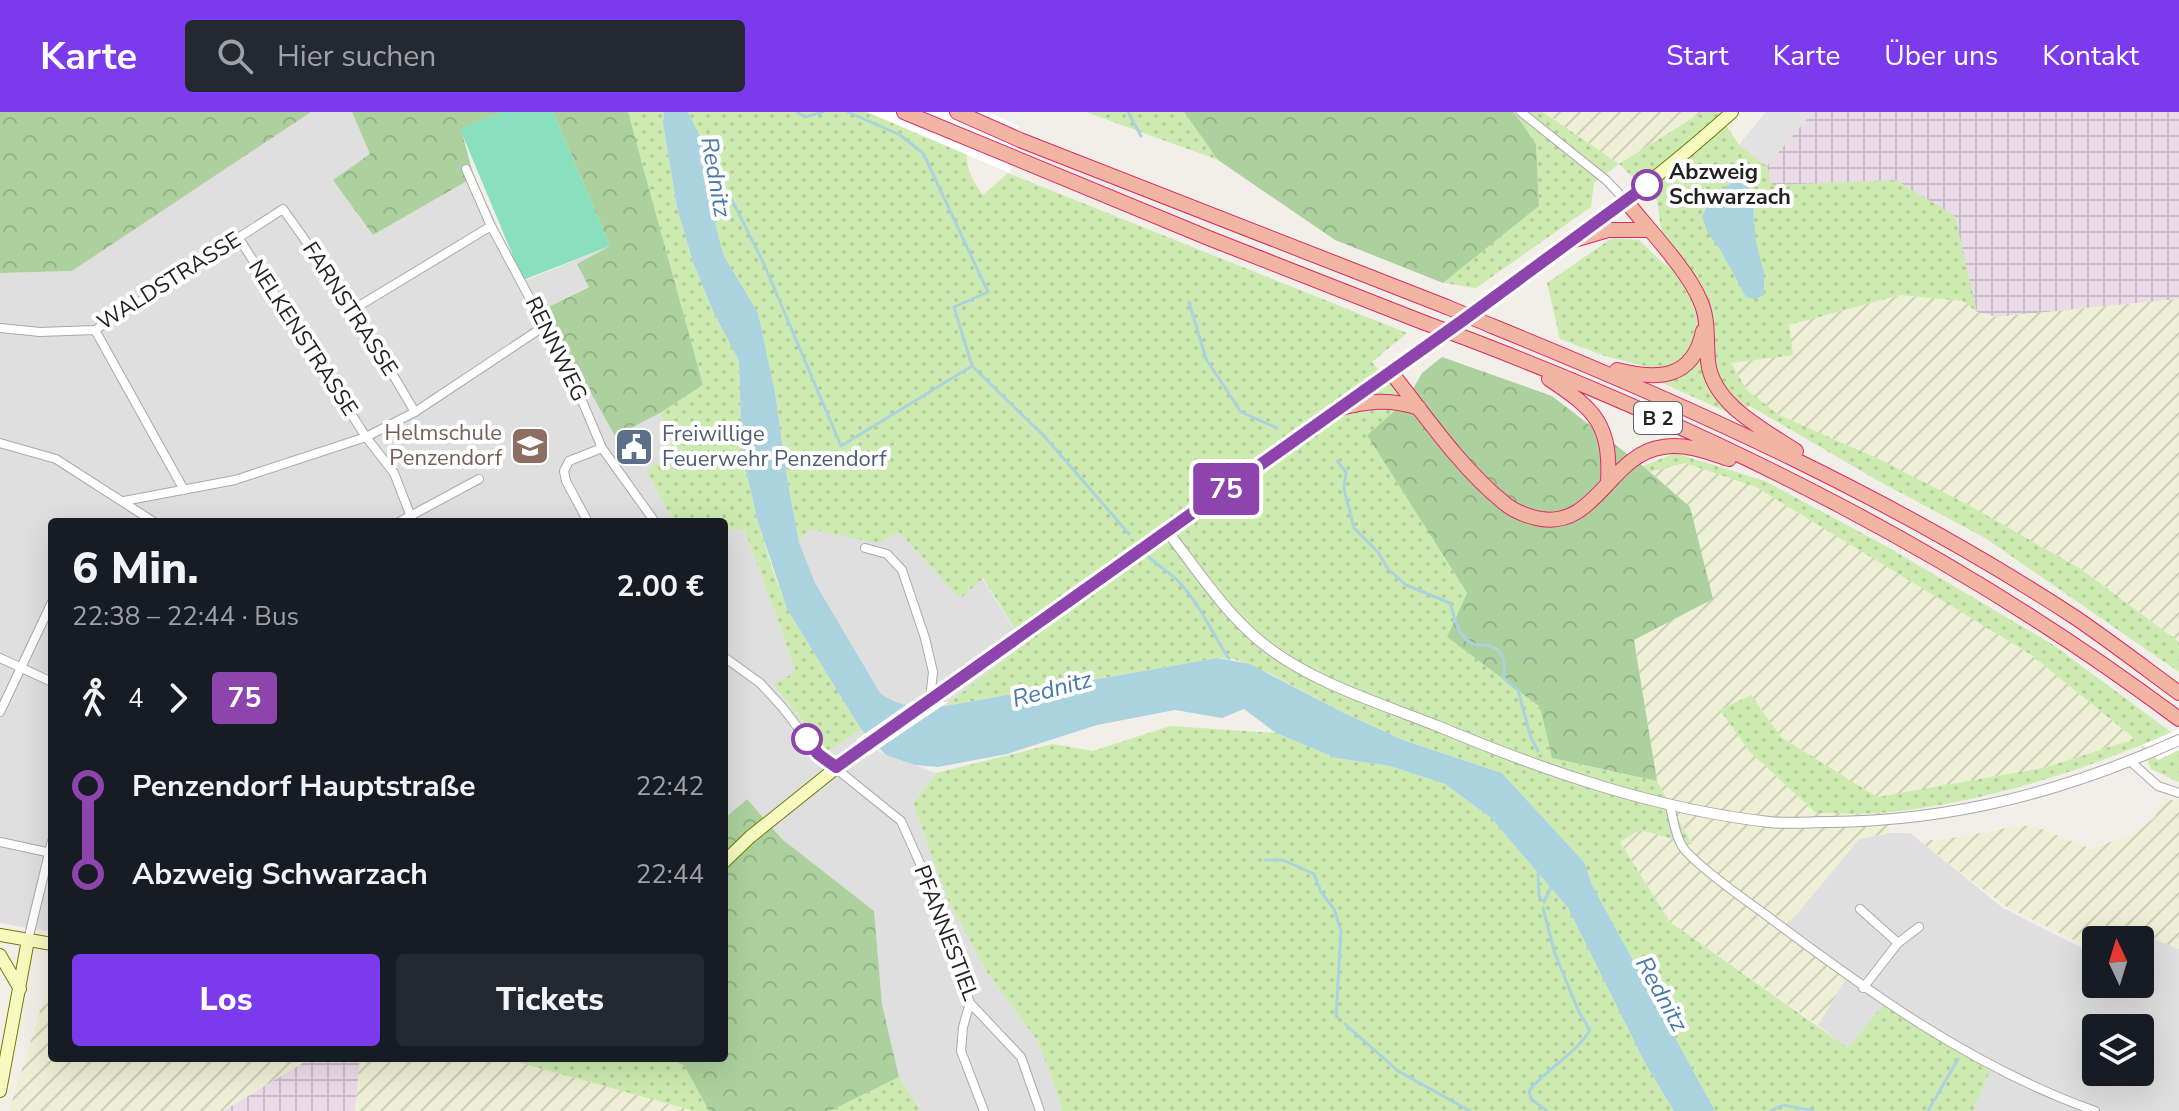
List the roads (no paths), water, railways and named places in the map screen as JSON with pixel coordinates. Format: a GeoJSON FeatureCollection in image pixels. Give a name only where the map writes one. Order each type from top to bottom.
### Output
{"type":"FeatureCollection","features":[{"type":"Feature","properties":{"kind":"highway","name":"B 2"},"geometry":{"type":"LineString","coordinates":[[904,112],[1515,357],[1798,483],[1984,585],[2063,636],[2179,719]]}},
{"type":"Feature","properties":{"kind":"highway","name":"B 2"},"geometry":{"type":"LineString","coordinates":[[957,112],[1020,140],[1447,307],[1753,439],[1936,533],[2064,611],[2179,693]]}},
{"type":"Feature","properties":{"kind":"highway"},"geometry":{"type":"LineString","coordinates":[[1626,201],[1700,300],[1705,321],[1708,366],[1714,386],[1726,400],[1774,436],[1853,488]]}},
{"type":"Feature","properties":{"kind":"highway"},"geometry":{"type":"LineString","coordinates":[[1574,240],[1608,230],[1649,230]]}},
{"type":"Feature","properties":{"kind":"highway"},"geometry":{"type":"LineString","coordinates":[[1578,361],[1640,376],[1662,377],[1679,370],[1695,353],[1705,321]]}},
{"type":"Feature","properties":{"kind":"highway"},"geometry":{"type":"LineString","coordinates":[[1515,357],[1567,391],[1598,417],[1610,452],[1608,483]]}},
{"type":"Feature","properties":{"kind":"highway"},"geometry":{"type":"LineString","coordinates":[[1390,371],[1479,479],[1504,503],[1524,515],[1557,520],[1572,516],[1598,498],[1608,483],[1632,460],[1662,447],[1695,448],[1798,483]]}},
{"type":"Feature","properties":{"kind":"highway"},"geometry":{"type":"LineString","coordinates":[[1337,409],[1370,401],[1391,400],[1420,408]]}},
{"type":"Feature","properties":{"kind":"main road"},"geometry":{"type":"LineString","coordinates":[[728,859],[836,767],[1574,240],[1688,152],[1732,112]]}},
{"type":"Feature","properties":{"kind":"main road"},"geometry":{"type":"LineString","coordinates":[[0,935],[48,943]]}},
{"type":"Feature","properties":{"kind":"main road"},"geometry":{"type":"LineString","coordinates":[[0,1091],[28,940]]}},
{"type":"Feature","properties":{"kind":"main road"},"geometry":{"type":"LineString","coordinates":[[0,955],[20,989]]}},
{"type":"Feature","properties":{"kind":"street"},"geometry":{"type":"LineString","coordinates":[[1521,112],[1606,180],[1626,201]]}},
{"type":"Feature","properties":{"kind":"street","name":"RENNWEG"},"geometry":{"type":"LineString","coordinates":[[466,169],[491,226],[572,377],[602,448],[652,518]]}},
{"type":"Feature","properties":{"kind":"street","name":"WALDSTRASSE"},"geometry":{"type":"LineString","coordinates":[[0,328],[40,332],[95,330],[283,209]]}},
{"type":"Feature","properties":{"kind":"street","name":"FARNSTRASSE"},"geometry":{"type":"LineString","coordinates":[[283,209],[354,309],[415,412]]}},
{"type":"Feature","properties":{"kind":"street"},"geometry":{"type":"LineString","coordinates":[[354,309],[491,226]]}},
{"type":"Feature","properties":{"kind":"street","name":"NELKENSTRASSE"},"geometry":{"type":"LineString","coordinates":[[238,237],[366,437],[394,473],[412,518]]}},
{"type":"Feature","properties":{"kind":"street"},"geometry":{"type":"LineString","coordinates":[[124,501],[235,480],[366,437],[415,412],[546,325]]}},
{"type":"Feature","properties":{"kind":"street"},"geometry":{"type":"LineString","coordinates":[[95,330],[184,490]]}},
{"type":"Feature","properties":{"kind":"street"},"geometry":{"type":"LineString","coordinates":[[0,443],[56,459],[148,518]]}},
{"type":"Feature","properties":{"kind":"street"},"geometry":{"type":"LineString","coordinates":[[586,518],[566,481],[564,471],[569,461],[602,448]]}},
{"type":"Feature","properties":{"kind":"street"},"geometry":{"type":"LineString","coordinates":[[414,518],[479,479]]}},
{"type":"Feature","properties":{"kind":"street"},"geometry":{"type":"LineString","coordinates":[[1167,531],[1243,625],[1260,641],[1311,675],[1456,734],[1619,793],[1670,806],[1771,822],[1896,819],[1954,813],[2042,793],[2179,740]]}},
{"type":"Feature","properties":{"kind":"street"},"geometry":{"type":"LineString","coordinates":[[865,548],[887,554],[902,570],[933,672],[925,703]]}},
{"type":"Feature","properties":{"kind":"street"},"geometry":{"type":"LineString","coordinates":[[0,712],[48,610]]}},
{"type":"Feature","properties":{"kind":"street"},"geometry":{"type":"LineString","coordinates":[[0,658],[48,680]]}},
{"type":"Feature","properties":{"kind":"street","name":"PFANNESTIEL"},"geometry":{"type":"LineString","coordinates":[[728,660],[760,683],[818,754],[901,821],[930,886],[970,1003],[1021,1057],[1040,1111]]}},
{"type":"Feature","properties":{"kind":"street"},"geometry":{"type":"LineString","coordinates":[[2130,761],[2158,786],[2179,793]]}},
{"type":"Feature","properties":{"kind":"street"},"geometry":{"type":"LineString","coordinates":[[1670,806],[1683,848],[1740,896],[1863,988],[1922,1026],[2015,1078],[2095,1111]]}},
{"type":"Feature","properties":{"kind":"street"},"geometry":{"type":"LineString","coordinates":[[0,842],[48,853]]}},
{"type":"Feature","properties":{"kind":"street"},"geometry":{"type":"LineString","coordinates":[[28,940],[48,861]]}},
{"type":"Feature","properties":{"kind":"street"},"geometry":{"type":"LineString","coordinates":[[1860,909],[1898,943]]}},
{"type":"Feature","properties":{"kind":"street"},"geometry":{"type":"LineString","coordinates":[[1863,988],[1898,943],[1919,927]]}},
{"type":"Feature","properties":{"kind":"street"},"geometry":{"type":"LineString","coordinates":[[970,1003],[963,1027],[961,1051],[984,1111]]}},
{"type":"Feature","properties":{"kind":"water","name":"Rednitz"},"geometry":{"type":"Polygon","coordinates":[[[664,112],[688,112],[707,151],[715,222],[723,254],[758,313],[775,392],[799,542],[815,583],[880,693],[895,702],[911,706],[945,706],[1217,658],[1250,664],[1403,740],[1502,773],[1584,862],[1592,885],[1715,1111],[1674,1111],[1646,1065],[1568,908],[1491,818],[1445,784],[1390,766],[1336,758],[1276,733],[1244,709],[1222,718],[1175,710],[1097,725],[1007,754],[938,767],[915,765],[886,755],[861,729],[787,609],[758,522],[742,454],[739,361],[713,311],[693,262],[677,208],[663,123],[664,112]]]}},
{"type":"Feature","properties":{"kind":"water"},"geometry":{"type":"Polygon","coordinates":[[[1741,180],[1750,190],[1756,242],[1764,273],[1764,295],[1755,299],[1746,297],[1708,233],[1702,217],[1717,194],[1741,180]]]}},
{"type":"Feature","properties":{"kind":"waterway"},"geometry":{"type":"LineString","coordinates":[[797,112],[805,117],[823,112]]}},
{"type":"Feature","properties":{"kind":"waterway"},"geometry":{"type":"LineString","coordinates":[[848,112],[900,135],[923,153],[988,292],[954,307],[972,366],[1045,437],[1129,534]]}},
{"type":"Feature","properties":{"kind":"waterway"},"geometry":{"type":"LineString","coordinates":[[1128,112],[1141,136]]}},
{"type":"Feature","properties":{"kind":"waterway","name":"Rednitz"},"geometry":{"type":"LineString","coordinates":[[712,193],[730,196],[764,264],[841,446],[972,366]]}},
{"type":"Feature","properties":{"kind":"waterway"},"geometry":{"type":"LineString","coordinates":[[1189,302],[1206,359],[1241,412],[1277,428]]}},
{"type":"Feature","properties":{"kind":"waterway"},"geometry":{"type":"LineString","coordinates":[[1337,461],[1346,472],[1344,489],[1354,528],[1378,552],[1388,569],[1406,585],[1450,603],[1463,636],[1473,644],[1495,648],[1502,655],[1504,679],[1518,690],[1531,738],[1538,751]]}},
{"type":"Feature","properties":{"kind":"waterway"},"geometry":{"type":"LineString","coordinates":[[1143,551],[1185,589],[1229,659]]}},
{"type":"Feature","properties":{"kind":"waterway"},"geometry":{"type":"LineString","coordinates":[[1265,860],[1283,860],[1314,874],[1321,892],[1334,909],[1341,931],[1338,1018]]}},
{"type":"Feature","properties":{"kind":"waterway"},"geometry":{"type":"LineString","coordinates":[[1538,874],[1539,896],[1544,902]]}},
{"type":"Feature","properties":{"kind":"waterway"},"geometry":{"type":"LineString","coordinates":[[1544,902],[1551,887]]}},
{"type":"Feature","properties":{"kind":"waterway"},"geometry":{"type":"LineString","coordinates":[[1543,908],[1555,954],[1579,1012],[1590,1030],[1577,1047],[1529,1091],[1531,1099],[1547,1111]]}},
{"type":"Feature","properties":{"kind":"waterway"},"geometry":{"type":"LineString","coordinates":[[1345,1024],[1398,1071],[1470,1111]]}},
{"type":"Feature","properties":{"kind":"waterway"},"geometry":{"type":"LineString","coordinates":[[1928,1111],[1958,1059]]}},
{"type":"Feature","properties":{"kind":"waterway"},"geometry":{"type":"LineString","coordinates":[[1770,1111],[1783,1105],[1814,1111]]}},
{"type":"Feature","properties":{"kind":"place","name":"Abzweig Schwarzach"},"geometry":{"type":"Point","coordinates":[1647,185]}},
{"type":"Feature","properties":{"kind":"place","name":"Helmschule Penzendorf"},"geometry":{"type":"Point","coordinates":[530,446]}},
{"type":"Feature","properties":{"kind":"place","name":"Freiwillige Feuerwehr Penzendorf"},"geometry":{"type":"Point","coordinates":[634,447]}}]}
